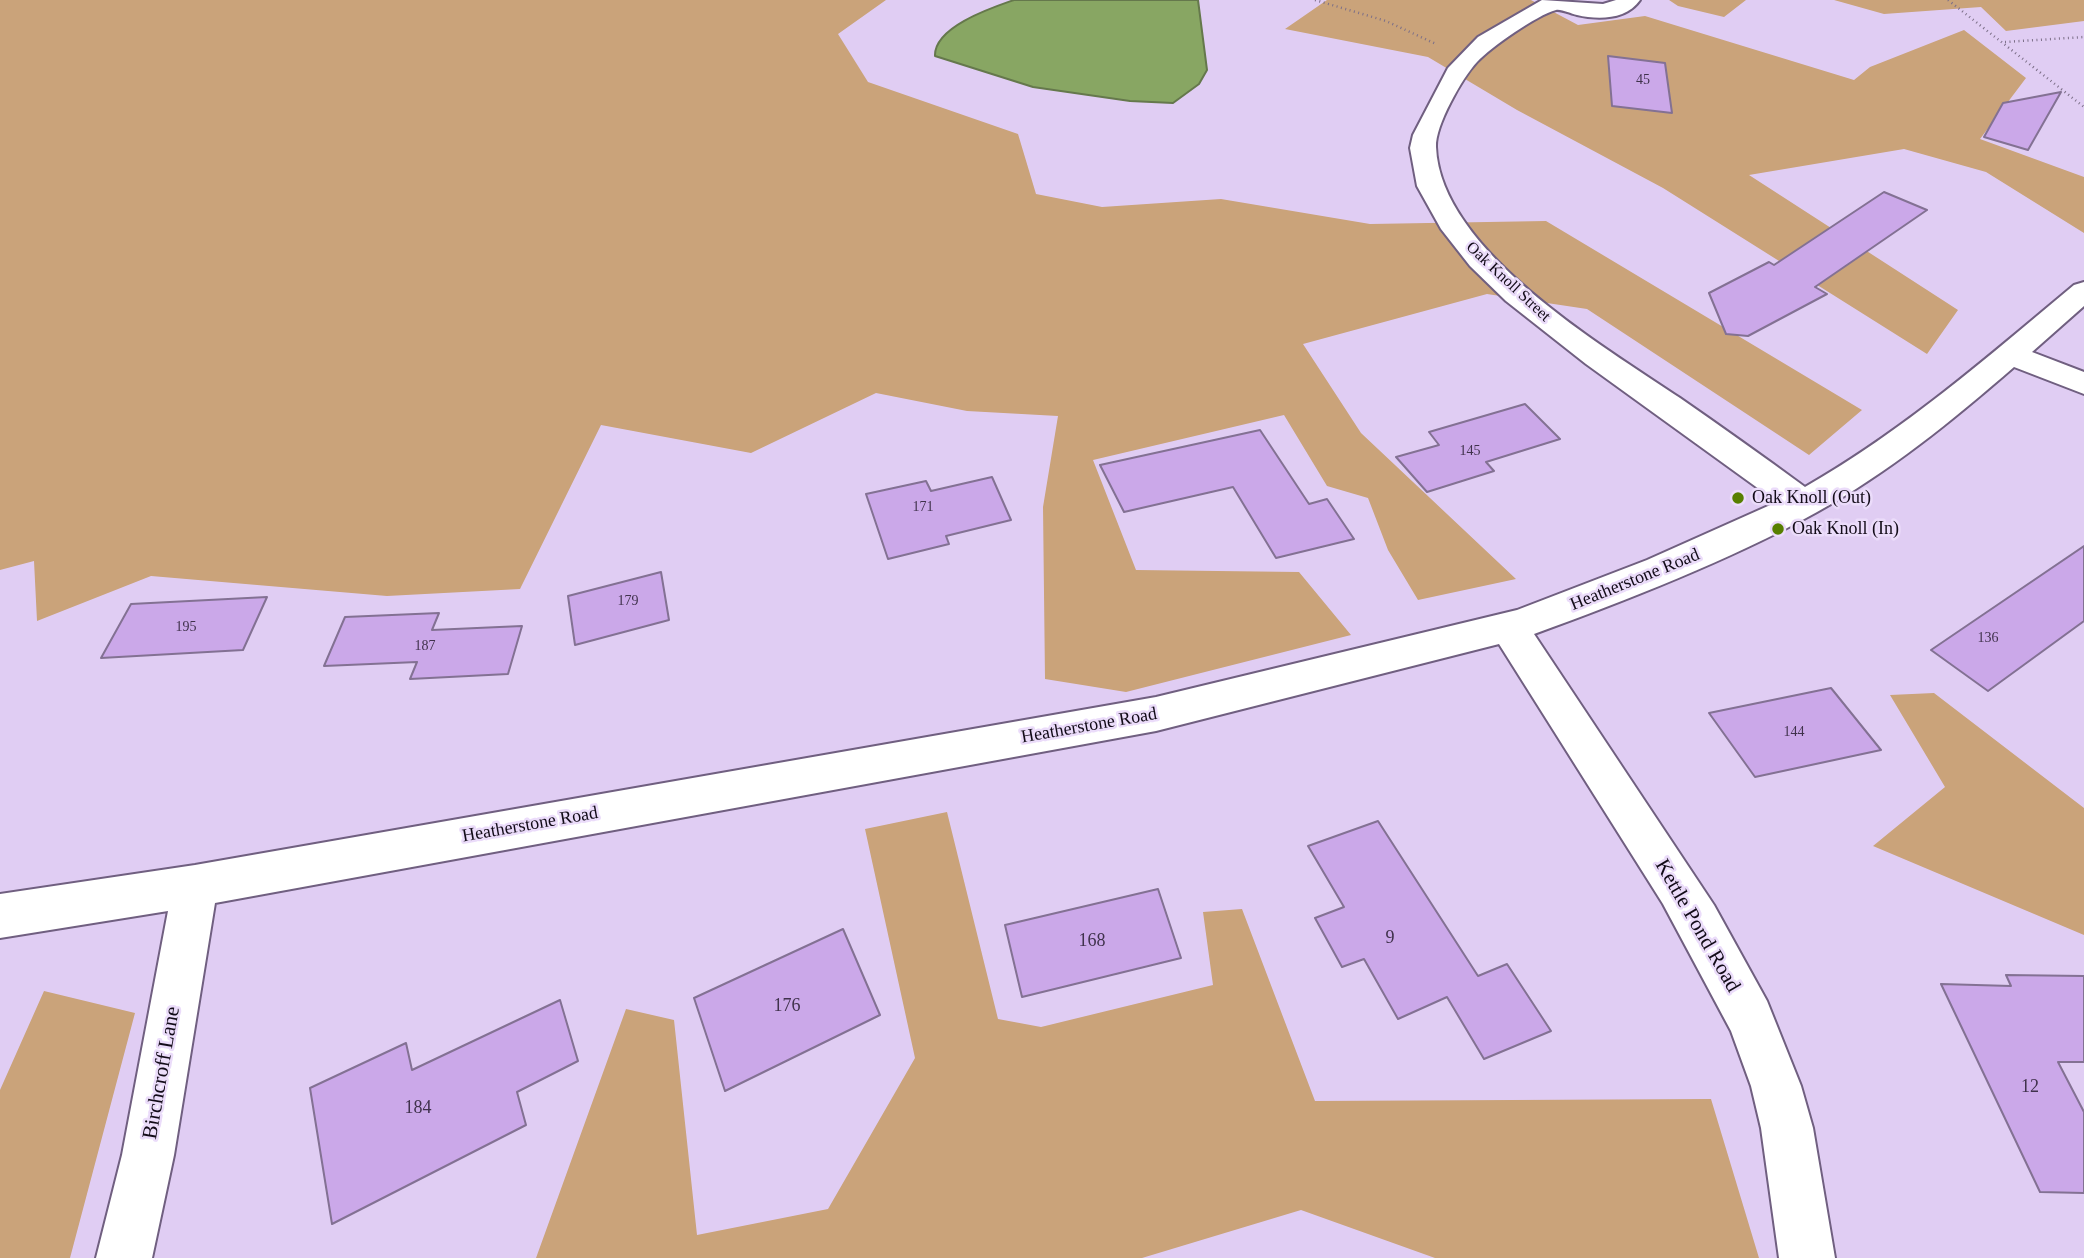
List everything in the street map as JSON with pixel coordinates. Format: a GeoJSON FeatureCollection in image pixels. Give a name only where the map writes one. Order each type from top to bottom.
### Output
{"type":"FeatureCollection","features":[{"type":"Feature","properties":{"kind":"street","name":"Oak Knoll Street"},"geometry":{"type":"LineString","coordinates":[[1629,0],[1619,7],[1596,10],[1554,1],[1500,32],[1468,58],[1428,124],[1423,146],[1433,193],[1448,221],[1472,252],[1554,325],[1804,504]]}},
{"type":"Feature","properties":{"kind":"street","name":"Heatherstone Road"},"geometry":{"type":"LineString","coordinates":[[0,916],[195,886],[1156,714],[1509,627],[1616,589],[1760,527],[1804,504],[1888,450],[2012,355],[2084,290]]}},
{"type":"Feature","properties":{"kind":"street"},"geometry":{"type":"LineString","coordinates":[[2012,355],[2084,384]]}},
{"type":"Feature","properties":{"kind":"street","name":"Kettle Pond Road"},"geometry":{"type":"LineString","coordinates":[[1509,627],[1684,898],[1716,951],[1758,1037],[1790,1138],[1801,1194],[1807,1258]]}},
{"type":"Feature","properties":{"kind":"street","name":"Birchcroff Lane"},"geometry":{"type":"LineString","coordinates":[[124,1258],[148,1155],[195,886]]}},
{"type":"Feature","properties":{"kind":"path"},"geometry":{"type":"LineString","coordinates":[[1315,0],[1387,21],[1468,58]]}},
{"type":"Feature","properties":{"kind":"path"},"geometry":{"type":"LineString","coordinates":[[1948,0],[2084,107]]}},
{"type":"Feature","properties":{"kind":"path"},"geometry":{"type":"LineString","coordinates":[[2004,42],[2084,37]]}},
{"type":"Feature","properties":{"kind":"shaded area"},"geometry":{"type":"Polygon","coordinates":[[[0,0],[886,0],[838,34],[868,82],[1018,134],[1036,194],[1102,207],[1221,199],[1370,224],[1546,221],[1862,410],[1809,455],[1587,309],[1487,294],[1303,344],[1361,433],[1516,579],[1418,600],[1388,550],[1368,498],[1327,486],[1284,415],[1093,460],[1136,570],[1299,572],[1351,635],[1126,692],[1045,679],[1043,507],[1058,416],[967,411],[876,393],[751,453],[601,425],[520,589],[387,596],[151,576],[37,621],[34,561],[0,570],[0,0]]]}},
{"type":"Feature","properties":{"kind":"shaded area"},"geometry":{"type":"Polygon","coordinates":[[[1014,0],[1198,0],[1207,70],[1199,84],[1173,103],[1130,101],[1033,87],[935,56],[937,46],[953,28],[965,20],[1014,0]]]}},
{"type":"Feature","properties":{"kind":"shaded area"},"geometry":{"type":"Polygon","coordinates":[[[1327,0],[1531,0],[1578,25],[1645,16],[1854,80],[1870,67],[1964,30],[2026,78],[1980,139],[2084,177],[2084,233],[1986,172],[1904,149],[1749,175],[1958,310],[1927,354],[1663,188],[1517,110],[1428,57],[1285,29],[1327,0]]]}},
{"type":"Feature","properties":{"kind":"shaded area"},"geometry":{"type":"Polygon","coordinates":[[[1669,0],[1746,0],[1724,17],[1678,6],[1669,0]]]}},
{"type":"Feature","properties":{"kind":"shaded area"},"geometry":{"type":"Polygon","coordinates":[[[1834,0],[2084,0],[2084,21],[2006,31],[1981,7],[1884,14],[1834,0]]]}},
{"type":"Feature","properties":{"kind":"shaded area"},"geometry":{"type":"Polygon","coordinates":[[[1934,693],[2084,808],[2084,935],[1873,846],[1945,787],[1890,695],[1934,693]]]}},
{"type":"Feature","properties":{"kind":"shaded area"},"geometry":{"type":"Polygon","coordinates":[[[947,812],[998,1019],[1041,1027],[1213,985],[1203,912],[1242,909],[1315,1101],[1711,1099],[1759,1258],[1435,1258],[1301,1210],[1142,1258],[536,1258],[626,1009],[674,1020],[697,1235],[828,1209],[915,1058],[865,829],[947,812]]]}},
{"type":"Feature","properties":{"kind":"shaded area"},"geometry":{"type":"Polygon","coordinates":[[[44,991],[135,1013],[70,1258],[0,1258],[0,1090],[44,991]]]}},
{"type":"Feature","properties":{"kind":"building"},"geometry":{"type":"Polygon","coordinates":[[[1608,56],[1665,63],[1672,113],[1612,106],[1608,56]]]}},
{"type":"Feature","properties":{"kind":"building"},"geometry":{"type":"Polygon","coordinates":[[[2061,92],[2028,150],[1984,137],[2003,103],[2061,92]]]}},
{"type":"Feature","properties":{"kind":"building"},"geometry":{"type":"Polygon","coordinates":[[[1884,192],[1927,210],[1815,287],[1827,294],[1748,336],[1726,334],[1709,293],[1769,262],[1774,265],[1884,192]]]}},
{"type":"Feature","properties":{"kind":"building"},"geometry":{"type":"Polygon","coordinates":[[[1525,404],[1560,439],[1486,462],[1494,471],[1427,492],[1396,457],[1439,445],[1429,432],[1525,404]]]}},
{"type":"Feature","properties":{"kind":"building"},"geometry":{"type":"Polygon","coordinates":[[[1260,430],[1309,504],[1327,499],[1354,539],[1276,558],[1233,487],[1124,512],[1100,465],[1260,430]]]}},
{"type":"Feature","properties":{"kind":"building"},"geometry":{"type":"Polygon","coordinates":[[[992,477],[1011,520],[946,536],[949,544],[888,559],[866,494],[926,481],[931,491],[992,477]]]}},
{"type":"Feature","properties":{"kind":"building"},"geometry":{"type":"Polygon","coordinates":[[[2084,546],[2084,621],[1988,691],[1931,650],[2084,546]]]}},
{"type":"Feature","properties":{"kind":"building"},"geometry":{"type":"Polygon","coordinates":[[[661,572],[669,620],[575,645],[568,596],[661,572]]]}},
{"type":"Feature","properties":{"kind":"building"},"geometry":{"type":"Polygon","coordinates":[[[267,597],[243,650],[101,658],[131,604],[267,597]]]}},
{"type":"Feature","properties":{"kind":"building"},"geometry":{"type":"Polygon","coordinates":[[[439,613],[432,630],[522,626],[508,674],[410,679],[417,662],[324,666],[345,617],[439,613]]]}},
{"type":"Feature","properties":{"kind":"building"},"geometry":{"type":"Polygon","coordinates":[[[1831,688],[1881,750],[1755,777],[1709,713],[1831,688]]]}},
{"type":"Feature","properties":{"kind":"building"},"geometry":{"type":"Polygon","coordinates":[[[1378,821],[1478,976],[1507,964],[1551,1031],[1484,1059],[1447,997],[1398,1019],[1364,959],[1342,967],[1315,918],[1344,907],[1308,846],[1378,821]]]}},
{"type":"Feature","properties":{"kind":"building"},"geometry":{"type":"Polygon","coordinates":[[[1158,889],[1181,958],[1022,997],[1005,925],[1158,889]]]}},
{"type":"Feature","properties":{"kind":"building"},"geometry":{"type":"Polygon","coordinates":[[[843,929],[880,1015],[725,1091],[694,998],[843,929]]]}},
{"type":"Feature","properties":{"kind":"building"},"geometry":{"type":"Polygon","coordinates":[[[2006,975],[2084,976],[2084,1062],[2058,1062],[2084,1112],[2084,1193],[2040,1192],[1941,984],[2011,986],[2006,975]]]}},
{"type":"Feature","properties":{"kind":"building"},"geometry":{"type":"Polygon","coordinates":[[[560,1000],[578,1061],[517,1092],[526,1125],[332,1224],[310,1088],[406,1043],[412,1070],[560,1000]]]}},
{"type":"Feature","properties":{"kind":"place","name":"Oak Knoll (Out)"},"geometry":{"type":"Point","coordinates":[1738,498]}},
{"type":"Feature","properties":{"kind":"place","name":"Oak Knoll (In)"},"geometry":{"type":"Point","coordinates":[1778,529]}}]}
